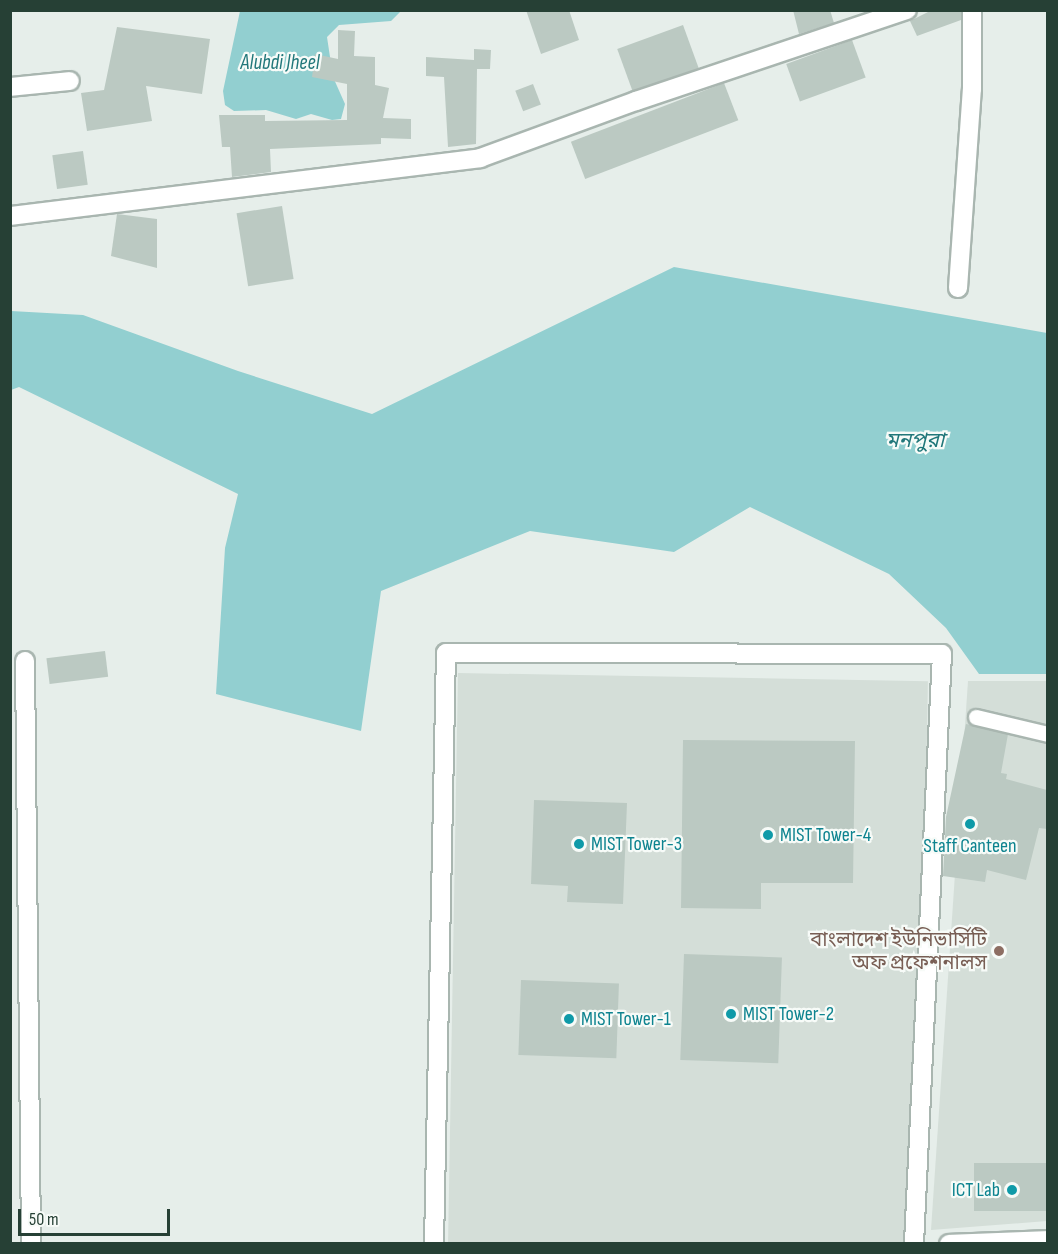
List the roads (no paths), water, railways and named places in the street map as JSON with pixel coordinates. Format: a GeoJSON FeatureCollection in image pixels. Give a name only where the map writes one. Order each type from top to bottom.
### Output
{"type":"FeatureCollection","features":[{"type":"Feature","properties":{"kind":"street"},"geometry":{"type":"LineString","coordinates":[[10,216],[480,158],[636,101],[907,10]]}},
{"type":"Feature","properties":{"kind":"street"},"geometry":{"type":"LineString","coordinates":[[958,288],[972,89],[972,10]]}},
{"type":"Feature","properties":{"kind":"street"},"geometry":{"type":"LineString","coordinates":[[10,87],[70,81]]}},
{"type":"Feature","properties":{"kind":"street"},"geometry":{"type":"LineString","coordinates":[[434,1244],[446,653],[458,653],[942,654],[914,1244]]}},
{"type":"Feature","properties":{"kind":"street"},"geometry":{"type":"LineString","coordinates":[[25,661],[31,1244]]}},
{"type":"Feature","properties":{"kind":"street"},"geometry":{"type":"LineString","coordinates":[[976,717],[1047,734]]}},
{"type":"Feature","properties":{"kind":"street"},"geometry":{"type":"LineString","coordinates":[[949,1244],[1047,1240]]}},
{"type":"Feature","properties":{"kind":"water","name":"Alubdi Jheel"},"geometry":{"type":"Polygon","coordinates":[[[240,11],[401,11],[391,21],[339,25],[327,37],[333,77],[345,104],[341,119],[332,120],[311,114],[296,119],[266,110],[234,111],[225,105],[223,91],[240,11]]]}},
{"type":"Feature","properties":{"kind":"water","name":"মনপুরা"},"geometry":{"type":"Polygon","coordinates":[[[674,267],[1047,333],[1047,674],[979,674],[946,628],[889,574],[750,507],[674,552],[530,531],[381,591],[361,731],[216,694],[225,548],[238,494],[19,387],[11,390],[11,311],[83,315],[238,371],[372,414],[674,267]]]}},
{"type":"Feature","properties":{"kind":"place","name":"Staff Canteen"},"geometry":{"type":"Point","coordinates":[970,824]}},
{"type":"Feature","properties":{"kind":"place","name":"MIST Tower-4"},"geometry":{"type":"Point","coordinates":[768,835]}},
{"type":"Feature","properties":{"kind":"place","name":"MIST Tower-3"},"geometry":{"type":"Point","coordinates":[579,844]}},
{"type":"Feature","properties":{"kind":"place","name":"বাংলাদেশ ইউনিভার্সিটি অফ প্রফেশনালস"},"geometry":{"type":"Point","coordinates":[999,951]}},
{"type":"Feature","properties":{"kind":"place","name":"MIST Tower-2"},"geometry":{"type":"Point","coordinates":[731,1014]}},
{"type":"Feature","properties":{"kind":"place","name":"MIST Tower-1"},"geometry":{"type":"Point","coordinates":[569,1019]}},
{"type":"Feature","properties":{"kind":"place","name":"ICT Lab"},"geometry":{"type":"Point","coordinates":[1012,1190]}}]}
